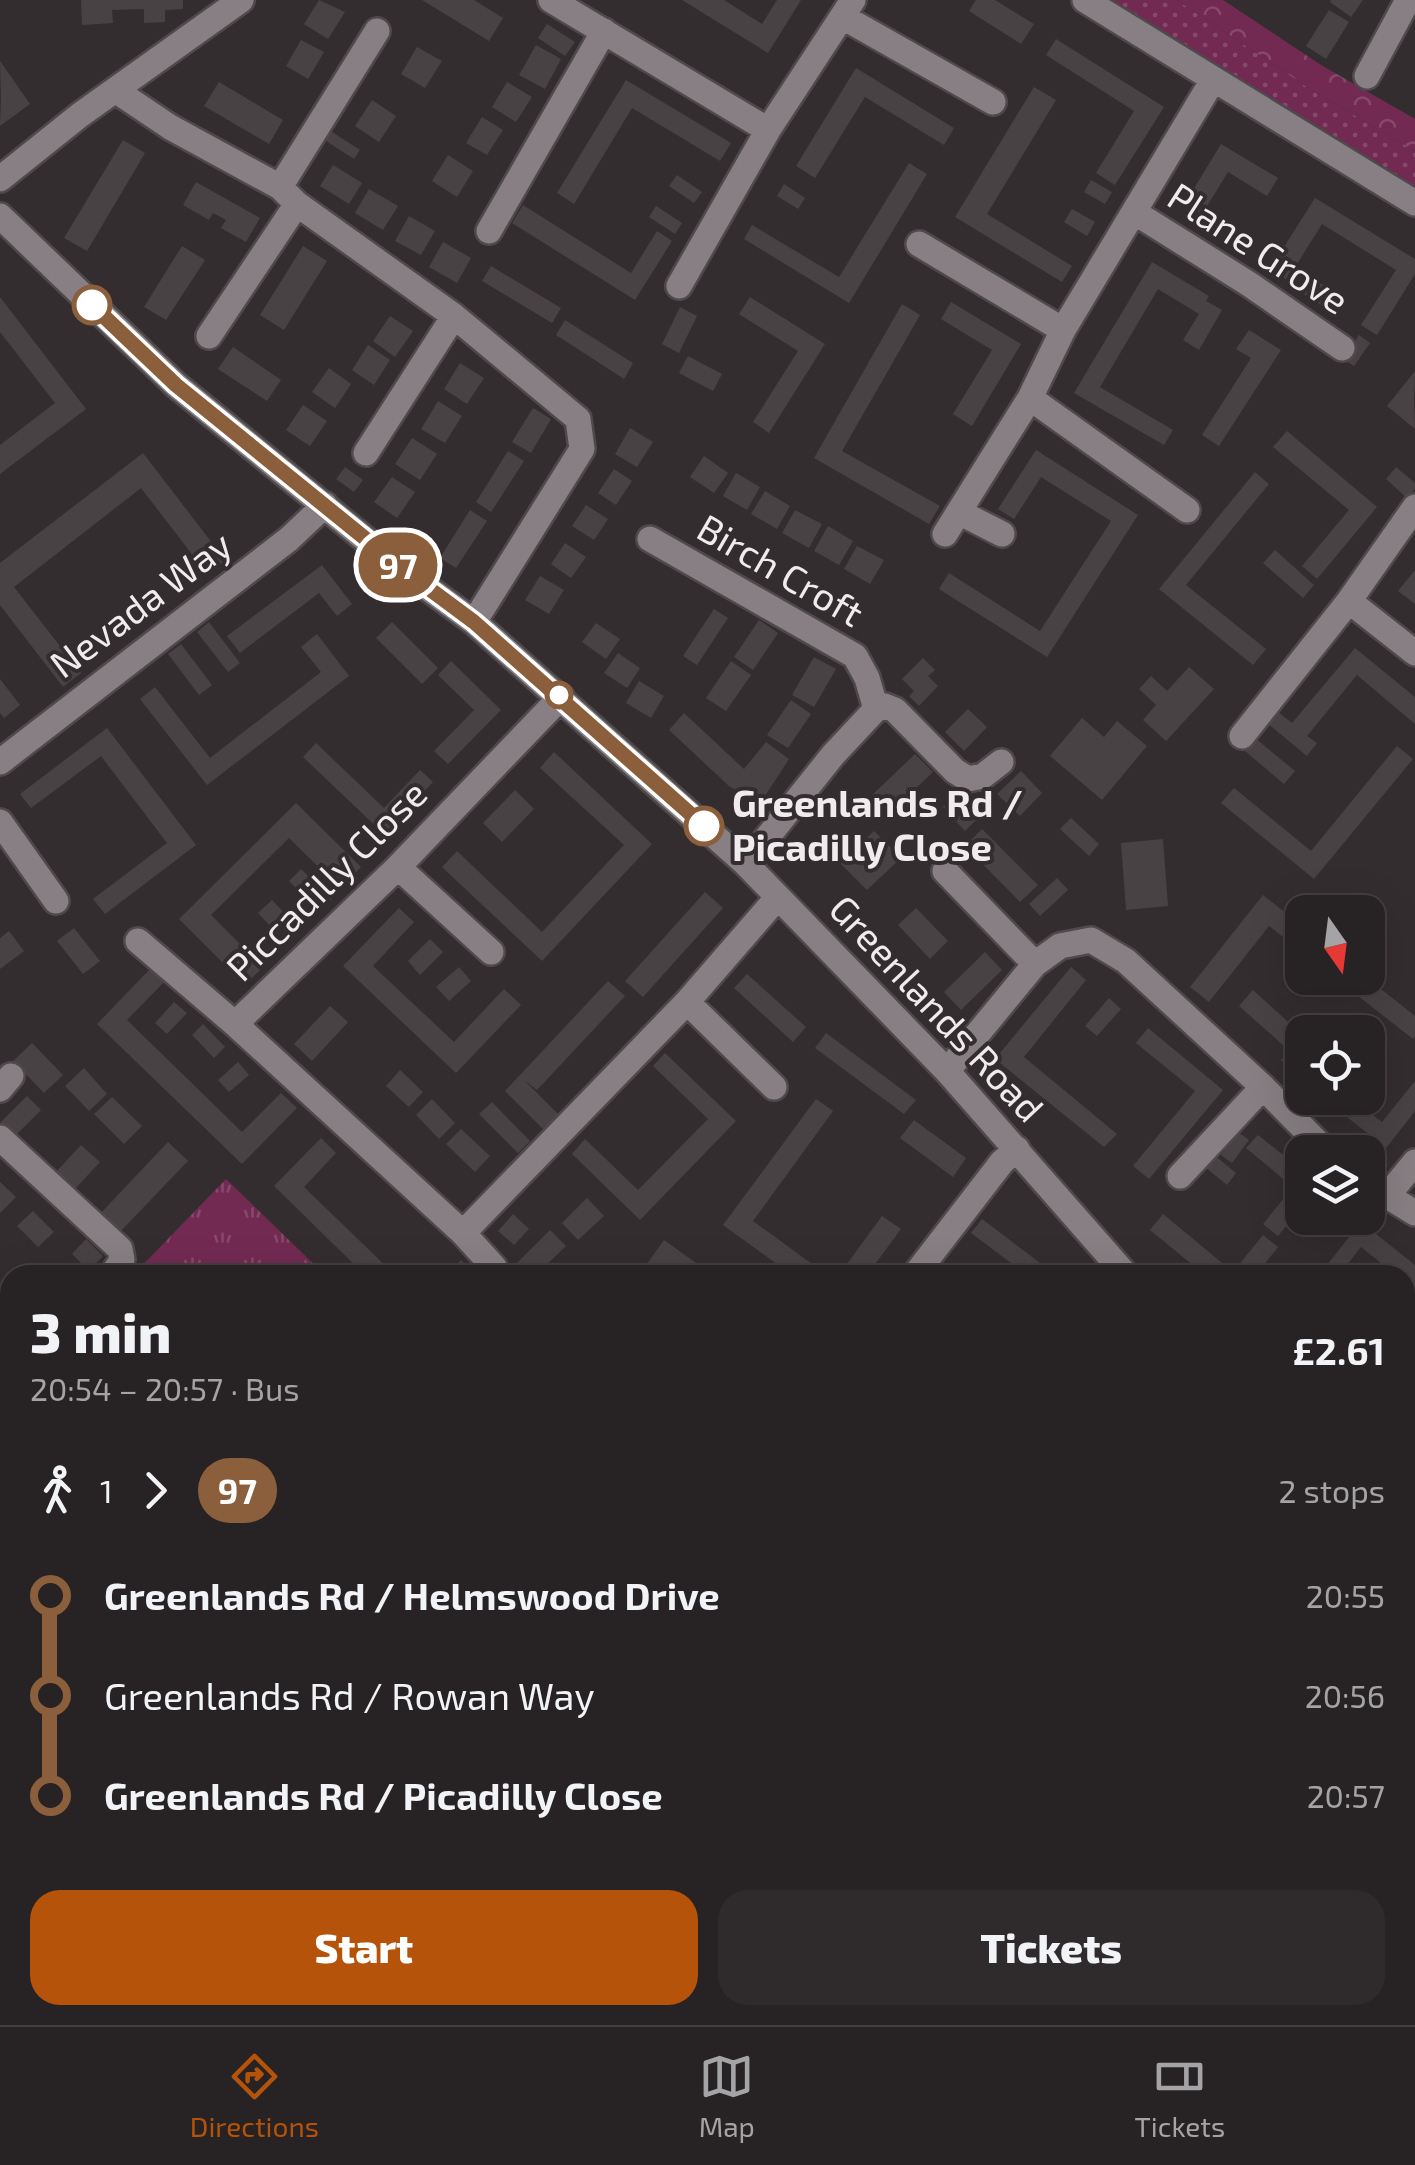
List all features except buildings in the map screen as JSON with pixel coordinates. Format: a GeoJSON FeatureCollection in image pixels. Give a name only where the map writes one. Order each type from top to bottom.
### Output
{"type":"FeatureCollection","features":[{"type":"Feature","properties":{"kind":"street"},"geometry":{"type":"LineString","coordinates":[[0,179],[114,90],[241,0]]}},
{"type":"Feature","properties":{"kind":"street"},"geometry":{"type":"LineString","coordinates":[[551,0],[768,130]]}},
{"type":"Feature","properties":{"kind":"street"},"geometry":{"type":"LineString","coordinates":[[1086,0],[1415,203]]}},
{"type":"Feature","properties":{"kind":"street"},"geometry":{"type":"LineString","coordinates":[[1367,76],[1408,0]]}},
{"type":"Feature","properties":{"kind":"street"},"geometry":{"type":"LineString","coordinates":[[679,286],[768,130],[848,8],[993,102]]}},
{"type":"Feature","properties":{"kind":"street"},"geometry":{"type":"LineString","coordinates":[[489,231],[604,30]]}},
{"type":"Feature","properties":{"kind":"street"},"geometry":{"type":"LineString","coordinates":[[209,336],[377,31]]}},
{"type":"Feature","properties":{"kind":"street","name":"Plane Grove"},"geometry":{"type":"LineString","coordinates":[[1002,534],[952,523],[1030,398],[1062,330],[1213,80]]}},
{"type":"Feature","properties":{"kind":"street"},"geometry":{"type":"LineString","coordinates":[[114,90],[289,195],[454,316],[578,418],[582,450],[474,622]]}},
{"type":"Feature","properties":{"kind":"street","name":"Plane Grove"},"geometry":{"type":"LineString","coordinates":[[1134,212],[1250,284],[1342,348]]}},
{"type":"Feature","properties":{"kind":"street","name":"Greenlands Road"},"geometry":{"type":"LineString","coordinates":[[0,216],[176,385],[474,622],[746,864],[947,1070],[1117,1265]]}},
{"type":"Feature","properties":{"kind":"street"},"geometry":{"type":"LineString","coordinates":[[919,244],[1062,330]]}},
{"type":"Feature","properties":{"kind":"street"},"geometry":{"type":"LineString","coordinates":[[366,454],[454,316]]}},
{"type":"Feature","properties":{"kind":"street"},"geometry":{"type":"LineString","coordinates":[[1030,398],[1187,510]]}},
{"type":"Feature","properties":{"kind":"street","name":"Nevada Way"},"geometry":{"type":"LineString","coordinates":[[0,762],[289,540],[325,505]]}},
{"type":"Feature","properties":{"kind":"street"},"geometry":{"type":"LineString","coordinates":[[1242,736],[1349,601],[1415,507]]}},
{"type":"Feature","properties":{"kind":"street","name":"Birch Croft"},"geometry":{"type":"LineString","coordinates":[[650,539],[855,656],[867,678],[876,710]]}},
{"type":"Feature","properties":{"kind":"street"},"geometry":{"type":"LineString","coordinates":[[1349,601],[1415,654]]}},
{"type":"Feature","properties":{"kind":"street","name":"Piccadilly Close"},"geometry":{"type":"LineString","coordinates":[[492,1265],[464,1233],[234,1024],[398,867],[561,697]]}},
{"type":"Feature","properties":{"kind":"street"},"geometry":{"type":"LineString","coordinates":[[746,864],[832,755],[876,710],[885,706],[895,710],[955,771],[968,779],[983,776],[1000,762]]}},
{"type":"Feature","properties":{"kind":"street"},"geometry":{"type":"LineString","coordinates":[[0,822],[56,901]]}},
{"type":"Feature","properties":{"kind":"street"},"geometry":{"type":"LineString","coordinates":[[398,867],[491,952]]}},
{"type":"Feature","properties":{"kind":"street"},"geometry":{"type":"LineString","coordinates":[[945,871],[1034,964]]}},
{"type":"Feature","properties":{"kind":"street"},"geometry":{"type":"LineString","coordinates":[[464,1233],[688,1002],[778,896]]}},
{"type":"Feature","properties":{"kind":"street"},"geometry":{"type":"LineString","coordinates":[[947,1070],[1034,964],[1060,946],[1092,940],[1126,961],[1310,1135]]}},
{"type":"Feature","properties":{"kind":"street"},"geometry":{"type":"LineString","coordinates":[[138,941],[234,1024]]}},
{"type":"Feature","properties":{"kind":"street"},"geometry":{"type":"LineString","coordinates":[[688,1002],[774,1087]]}},
{"type":"Feature","properties":{"kind":"street"},"geometry":{"type":"LineString","coordinates":[[1180,1176],[1263,1087]]}},
{"type":"Feature","properties":{"kind":"street"},"geometry":{"type":"LineString","coordinates":[[0,1138],[120,1249],[119,1265]]}},
{"type":"Feature","properties":{"kind":"street"},"geometry":{"type":"LineString","coordinates":[[924,1265],[1002,1162],[1017,1149]]}},
{"type":"Feature","properties":{"kind":"street"},"geometry":{"type":"LineString","coordinates":[[1385,1184],[1415,1162]]}},
{"type":"Feature","properties":{"kind":"street"},"geometry":{"type":"LineString","coordinates":[[1385,1194],[1415,1213]]}},
{"type":"Feature","properties":{"kind":"green space"},"geometry":{"type":"Polygon","coordinates":[[[1113,0],[1177,0],[1310,89],[1415,151],[1415,190],[1174,42],[1113,0]]]}},
{"type":"Feature","properties":{"kind":"green space"},"geometry":{"type":"Polygon","coordinates":[[[1177,0],[1223,0],[1321,65],[1415,119],[1415,151],[1310,89],[1177,0]]]}},
{"type":"Feature","properties":{"kind":"green space"},"geometry":{"type":"Polygon","coordinates":[[[226,1179],[315,1265],[143,1265],[226,1179]]]}},
{"type":"Feature","properties":{"kind":"bus line","name":"97"},"geometry":{"type":"LineString","coordinates":[[92,305],[176,385],[474,622],[704,826]]}},
{"type":"Feature","properties":{"kind":"place","name":"Greenlands Rd / Picadilly Close"},"geometry":{"type":"Point","coordinates":[704,826]}}]}
